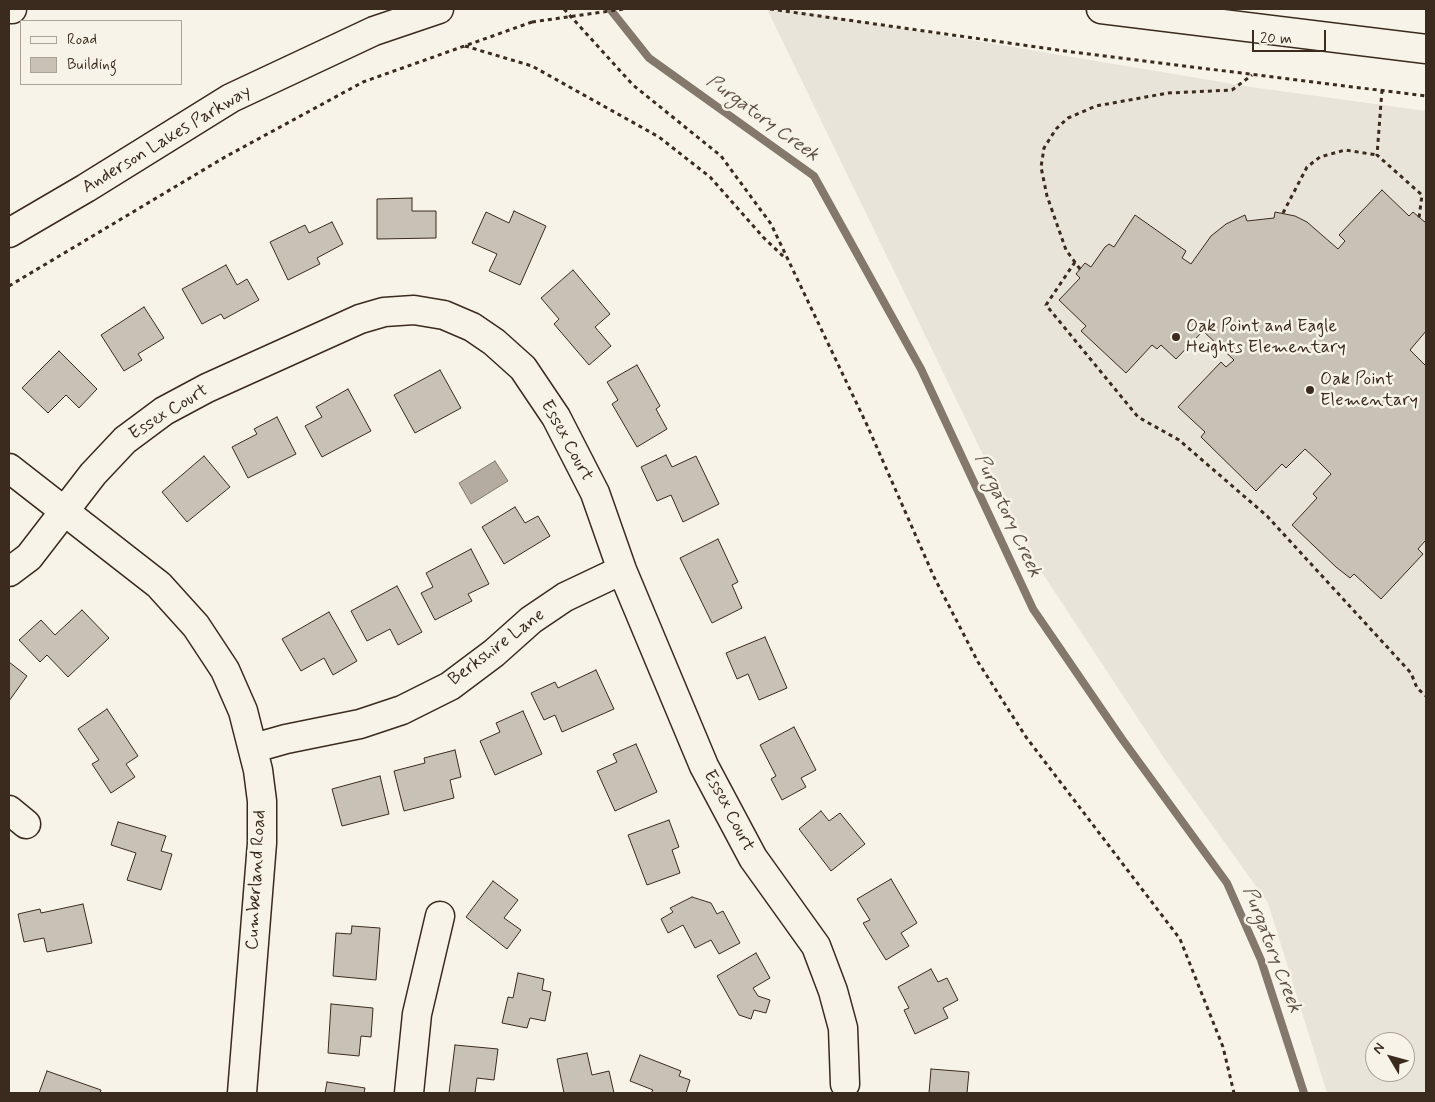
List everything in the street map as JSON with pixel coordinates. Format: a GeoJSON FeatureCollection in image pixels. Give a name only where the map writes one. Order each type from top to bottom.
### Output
{"type":"FeatureCollection","features":[{"type":"Feature","properties":{"kind":"street","name":"Anderson Lakes Parkway"},"geometry":{"type":"LineString","coordinates":[[9,233],[86,188],[231,98],[374,31],[439,9]]}},
{"type":"Feature","properties":{"kind":"street"},"geometry":{"type":"LineString","coordinates":[[1101,9],[1169,14],[1426,49]]}},
{"type":"Feature","properties":{"kind":"street","name":"Essex Court"},"geometry":{"type":"LineString","coordinates":[[9,572],[29,557],[93,474],[125,440],[164,411],[207,388],[360,318],[384,312],[414,310],[444,315],[472,327],[494,342],[523,368],[556,417],[595,493],[622,570],[704,766],[753,858],[816,946],[833,991],[843,1028],[845,1084]]}},
{"type":"Feature","properties":{"kind":"street","name":"Cumberland Road"},"geometry":{"type":"LineString","coordinates":[[9,468],[159,585],[196,626],[225,670],[243,711],[254,748],[262,801],[262,843],[242,1093]]}},
{"type":"Feature","properties":{"kind":"street","name":"Berkshire Lane"},"geometry":{"type":"LineString","coordinates":[[254,748],[286,739],[360,724],[402,710],[450,686],[494,654],[531,620],[565,597],[622,570]]}},
{"type":"Feature","properties":{"kind":"street"},"geometry":{"type":"LineString","coordinates":[[410,1093],[417,1014],[440,916]]}},
{"type":"Feature","properties":{"kind":"path"},"geometry":{"type":"LineString","coordinates":[[564,9],[633,85],[721,156],[771,224],[867,425],[934,578],[978,662],[1026,737],[1180,939],[1223,1047],[1234,1093]]}},
{"type":"Feature","properties":{"kind":"path"},"geometry":{"type":"LineString","coordinates":[[9,286],[225,157],[364,82],[532,22],[624,9]]}},
{"type":"Feature","properties":{"kind":"path"},"geometry":{"type":"LineString","coordinates":[[770,9],[1072,52],[1426,96]]}},
{"type":"Feature","properties":{"kind":"path"},"geometry":{"type":"LineString","coordinates":[[464,46],[532,66],[659,137],[710,176],[763,237],[787,259]]}},
{"type":"Feature","properties":{"kind":"path"},"geometry":{"type":"LineString","coordinates":[[1080,269],[1066,250],[1057,227],[1047,196],[1041,167],[1044,148],[1056,129],[1068,118],[1096,106],[1168,92],[1232,90],[1253,74]]}},
{"type":"Feature","properties":{"kind":"path"},"geometry":{"type":"LineString","coordinates":[[1377,155],[1382,90]]}},
{"type":"Feature","properties":{"kind":"path"},"geometry":{"type":"LineString","coordinates":[[1282,213],[1307,168],[1320,157],[1345,150],[1377,155],[1422,195],[1419,218]]}},
{"type":"Feature","properties":{"kind":"path"},"geometry":{"type":"LineString","coordinates":[[1075,262],[1046,304],[1082,350],[1138,418],[1179,440],[1267,516],[1411,673],[1417,688],[1426,696]]}},
{"type":"Feature","properties":{"kind":"shaded area","name":"Oak Point and Eagle Heights Elementary"},"geometry":{"type":"Polygon","coordinates":[[[767,9],[786,9],[1251,87],[1426,111],[1426,1093],[1327,1093],[1268,903],[1164,758],[1035,562],[767,9]]]}},
{"type":"Feature","properties":{"kind":"shaded area"},"geometry":{"type":"Polygon","coordinates":[[[495,461],[508,481],[471,504],[459,483],[495,461]]]}},
{"type":"Feature","properties":{"kind":"building","name":"Oak Point Elementary"},"geometry":{"type":"Polygon","coordinates":[[[1382,190],[1409,216],[1413,212],[1426,223],[1426,331],[1410,350],[1426,366],[1426,540],[1418,549],[1423,554],[1381,599],[1354,574],[1350,578],[1336,567],[1292,525],[1317,498],[1313,494],[1331,474],[1318,461],[1305,449],[1286,468],[1282,464],[1256,491],[1201,437],[1205,432],[1178,407],[1221,362],[1226,367],[1234,360],[1203,331],[1176,359],[1161,345],[1157,349],[1152,345],[1126,373],[1081,331],[1086,326],[1059,300],[1080,278],[1076,274],[1085,263],[1091,267],[1105,247],[1109,244],[1114,247],[1135,215],[1186,251],[1182,258],[1191,264],[1211,236],[1226,224],[1245,215],[1247,221],[1274,218],[1275,212],[1295,216],[1307,222],[1338,249],[1345,241],[1339,235],[1382,190]]]}},
{"type":"Feature","properties":{"kind":"building"},"geometry":{"type":"Polygon","coordinates":[[[412,198],[412,211],[436,211],[436,238],[377,239],[377,199],[412,198]]]}},
{"type":"Feature","properties":{"kind":"building"},"geometry":{"type":"Polygon","coordinates":[[[514,211],[546,226],[520,285],[489,271],[497,254],[472,243],[486,212],[509,223],[514,211]]]}},
{"type":"Feature","properties":{"kind":"building"},"geometry":{"type":"Polygon","coordinates":[[[332,222],[343,244],[317,258],[320,264],[288,280],[270,242],[305,225],[309,233],[332,222]]]}},
{"type":"Feature","properties":{"kind":"building"},"geometry":{"type":"Polygon","coordinates":[[[226,265],[237,285],[247,279],[259,300],[224,319],[221,314],[202,324],[182,289],[226,265]]]}},
{"type":"Feature","properties":{"kind":"building"},"geometry":{"type":"Polygon","coordinates":[[[573,270],[610,314],[595,327],[611,346],[589,365],[554,324],[559,319],[541,298],[573,270]]]}},
{"type":"Feature","properties":{"kind":"building"},"geometry":{"type":"Polygon","coordinates":[[[144,307],[164,338],[138,354],[142,360],[124,371],[101,335],[144,307]]]}},
{"type":"Feature","properties":{"kind":"building"},"geometry":{"type":"Polygon","coordinates":[[[59,351],[97,389],[79,408],[66,395],[48,413],[22,388],[59,351]]]}},
{"type":"Feature","properties":{"kind":"building"},"geometry":{"type":"Polygon","coordinates":[[[637,365],[660,406],[656,409],[667,429],[637,447],[612,404],[618,400],[607,382],[637,365]]]}},
{"type":"Feature","properties":{"kind":"building"},"geometry":{"type":"Polygon","coordinates":[[[440,370],[461,408],[415,433],[394,395],[440,370]]]}},
{"type":"Feature","properties":{"kind":"building"},"geometry":{"type":"Polygon","coordinates":[[[348,389],[371,431],[322,457],[305,426],[322,417],[316,407],[348,389]]]}},
{"type":"Feature","properties":{"kind":"building"},"geometry":{"type":"Polygon","coordinates":[[[277,417],[296,454],[248,478],[232,447],[257,434],[254,429],[277,417]]]}},
{"type":"Feature","properties":{"kind":"building"},"geometry":{"type":"Polygon","coordinates":[[[666,455],[672,467],[696,456],[719,504],[683,522],[671,495],[657,501],[641,467],[666,455]]]}},
{"type":"Feature","properties":{"kind":"building"},"geometry":{"type":"Polygon","coordinates":[[[204,456],[230,487],[187,522],[162,492],[204,456]]]}},
{"type":"Feature","properties":{"kind":"building"},"geometry":{"type":"Polygon","coordinates":[[[515,507],[525,523],[538,516],[550,536],[504,564],[482,527],[515,507]]]}},
{"type":"Feature","properties":{"kind":"building"},"geometry":{"type":"Polygon","coordinates":[[[718,539],[738,582],[732,585],[742,608],[712,623],[680,558],[718,539]]]}},
{"type":"Feature","properties":{"kind":"building"},"geometry":{"type":"Polygon","coordinates":[[[471,549],[489,584],[468,594],[472,601],[435,620],[421,593],[433,587],[426,573],[471,549]]]}},
{"type":"Feature","properties":{"kind":"building"},"geometry":{"type":"Polygon","coordinates":[[[397,586],[422,632],[398,645],[390,629],[367,641],[351,611],[397,586]]]}},
{"type":"Feature","properties":{"kind":"building"},"geometry":{"type":"Polygon","coordinates":[[[82,610],[109,638],[68,677],[47,655],[40,662],[19,640],[41,620],[55,635],[82,610]]]}},
{"type":"Feature","properties":{"kind":"building"},"geometry":{"type":"Polygon","coordinates":[[[329,612],[357,661],[333,675],[324,658],[301,671],[282,639],[329,612]]]}},
{"type":"Feature","properties":{"kind":"building"},"geometry":{"type":"Polygon","coordinates":[[[765,637],[787,688],[759,700],[748,674],[737,679],[726,653],[765,637]]]}},
{"type":"Feature","properties":{"kind":"building"},"geometry":{"type":"Polygon","coordinates":[[[9,662],[27,676],[9,701],[9,662]]]}},
{"type":"Feature","properties":{"kind":"building"},"geometry":{"type":"Polygon","coordinates":[[[596,670],[614,709],[562,732],[555,715],[544,720],[531,693],[555,682],[558,688],[596,670]]]}},
{"type":"Feature","properties":{"kind":"building"},"geometry":{"type":"Polygon","coordinates":[[[107,709],[138,756],[126,764],[135,777],[111,793],[92,764],[99,760],[78,729],[107,709]]]}},
{"type":"Feature","properties":{"kind":"building"},"geometry":{"type":"Polygon","coordinates":[[[523,711],[542,754],[495,775],[480,741],[500,732],[496,723],[523,711]]]}},
{"type":"Feature","properties":{"kind":"building"},"geometry":{"type":"Polygon","coordinates":[[[794,727],[816,770],[801,778],[806,787],[782,800],[771,779],[776,776],[760,745],[794,727]]]}},
{"type":"Feature","properties":{"kind":"building"},"geometry":{"type":"Polygon","coordinates":[[[636,744],[657,792],[615,811],[597,771],[617,762],[613,754],[636,744]]]}},
{"type":"Feature","properties":{"kind":"building"},"geometry":{"type":"Polygon","coordinates":[[[455,750],[461,777],[450,780],[454,798],[404,811],[394,771],[425,763],[424,758],[455,750]]]}},
{"type":"Feature","properties":{"kind":"building"},"geometry":{"type":"Polygon","coordinates":[[[380,776],[389,814],[342,826],[332,789],[380,776]]]}},
{"type":"Feature","properties":{"kind":"building"},"geometry":{"type":"Polygon","coordinates":[[[821,811],[829,821],[840,813],[865,844],[831,871],[799,829],[821,811]]]}},
{"type":"Feature","properties":{"kind":"building"},"geometry":{"type":"Polygon","coordinates":[[[669,820],[679,847],[672,850],[680,873],[647,885],[628,835],[669,820]]]}},
{"type":"Feature","properties":{"kind":"building"},"geometry":{"type":"Polygon","coordinates":[[[118,822],[166,836],[161,851],[172,854],[161,890],[127,880],[136,853],[111,845],[118,822]]]}},
{"type":"Feature","properties":{"kind":"building"},"geometry":{"type":"Polygon","coordinates":[[[891,879],[917,923],[901,933],[909,946],[886,960],[863,923],[870,920],[857,899],[891,879]]]}},
{"type":"Feature","properties":{"kind":"building"},"geometry":{"type":"Polygon","coordinates":[[[493,881],[518,900],[504,918],[521,930],[507,949],[466,917],[493,881]]]}},
{"type":"Feature","properties":{"kind":"building"},"geometry":{"type":"Polygon","coordinates":[[[692,897],[711,903],[717,914],[723,911],[740,943],[719,954],[711,940],[695,948],[683,925],[668,933],[661,919],[673,912],[670,908],[692,897]]]}},
{"type":"Feature","properties":{"kind":"building"},"geometry":{"type":"Polygon","coordinates":[[[83,904],[92,943],[47,952],[44,938],[24,942],[18,914],[40,909],[41,913],[83,904]]]}},
{"type":"Feature","properties":{"kind":"building"},"geometry":{"type":"Polygon","coordinates":[[[352,926],[380,928],[376,980],[333,976],[336,933],[351,934],[352,926]]]}},
{"type":"Feature","properties":{"kind":"building"},"geometry":{"type":"Polygon","coordinates":[[[756,953],[770,978],[753,988],[758,996],[770,1000],[766,1013],[754,1010],[751,1019],[739,1015],[717,976],[756,953]]]}},
{"type":"Feature","properties":{"kind":"building"},"geometry":{"type":"Polygon","coordinates":[[[931,969],[938,982],[947,978],[958,1000],[943,1008],[948,1018],[915,1034],[904,1010],[909,1008],[898,987],[931,969]]]}},
{"type":"Feature","properties":{"kind":"building"},"geometry":{"type":"Polygon","coordinates":[[[518,973],[544,979],[542,990],[551,992],[545,1021],[530,1018],[527,1028],[502,1023],[508,997],[513,998],[518,973]]]}},
{"type":"Feature","properties":{"kind":"building"},"geometry":{"type":"Polygon","coordinates":[[[331,1004],[373,1008],[371,1037],[361,1036],[359,1056],[328,1053],[331,1004]]]}},
{"type":"Feature","properties":{"kind":"building"},"geometry":{"type":"Polygon","coordinates":[[[455,1045],[498,1049],[494,1080],[477,1078],[475,1093],[449,1093],[455,1045]]]}},
{"type":"Feature","properties":{"kind":"building"},"geometry":{"type":"Polygon","coordinates":[[[587,1053],[592,1075],[609,1071],[614,1093],[564,1093],[557,1059],[587,1053]]]}},
{"type":"Feature","properties":{"kind":"building"},"geometry":{"type":"Polygon","coordinates":[[[640,1055],[681,1071],[679,1076],[690,1080],[686,1093],[651,1093],[653,1090],[630,1081],[640,1055]]]}},
{"type":"Feature","properties":{"kind":"building"},"geometry":{"type":"Polygon","coordinates":[[[931,1069],[969,1072],[967,1093],[929,1093],[931,1069]]]}},
{"type":"Feature","properties":{"kind":"building"},"geometry":{"type":"Polygon","coordinates":[[[47,1071],[101,1090],[100,1093],[39,1093],[47,1071]]]}},
{"type":"Feature","properties":{"kind":"building"},"geometry":{"type":"Polygon","coordinates":[[[327,1082],[365,1088],[364,1093],[325,1093],[327,1082]]]}},
{"type":"Feature","properties":{"kind":"waterway","name":"Purgatory Creek"},"geometry":{"type":"LineString","coordinates":[[610,9],[649,58],[814,176],[921,369],[1033,609],[1122,739],[1227,883],[1261,960],[1304,1093]]}},
{"type":"Feature","properties":{"kind":"place","name":"Oak Point and Eagle Heights Elementary"},"geometry":{"type":"Point","coordinates":[1176,337]}},
{"type":"Feature","properties":{"kind":"place","name":"Oak Point Elementary"},"geometry":{"type":"Point","coordinates":[1310,390]}}]}
